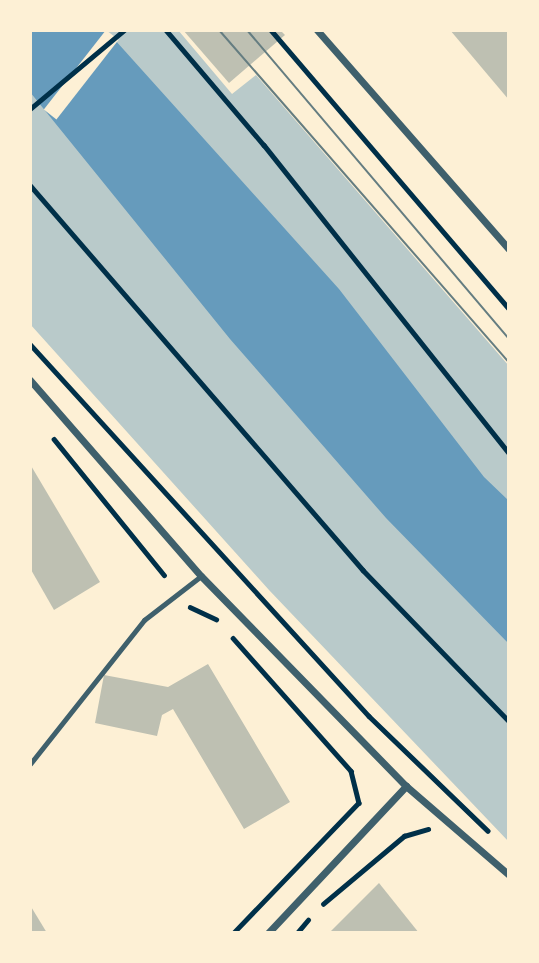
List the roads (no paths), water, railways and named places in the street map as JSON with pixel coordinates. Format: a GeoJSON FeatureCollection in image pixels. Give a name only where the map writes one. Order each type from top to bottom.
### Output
{"type":"FeatureCollection","features":[{"type":"Feature","properties":{"kind":"street"},"geometry":{"type":"LineString","coordinates":[[317,30],[509,249]]}},
{"type":"Feature","properties":{"kind":"street"},"geometry":{"type":"LineString","coordinates":[[30,380],[201,576],[406,786],[509,875]]}},
{"type":"Feature","properties":{"kind":"street"},"geometry":{"type":"LineString","coordinates":[[268,933],[406,786]]}},
{"type":"Feature","properties":{"kind":"lane"},"geometry":{"type":"LineString","coordinates":[[30,764],[144,620],[201,576]]}},
{"type":"Feature","properties":{"kind":"water"},"geometry":{"type":"Polygon","coordinates":[[[30,30],[106,30],[339,289],[484,477],[509,501],[509,644],[386,518],[230,339],[30,92],[30,30]]]}},
{"type":"Feature","properties":{"kind":"tram line"},"geometry":{"type":"LineString","coordinates":[[219,30],[509,362]]}},
{"type":"Feature","properties":{"kind":"tram line"},"geometry":{"type":"LineString","coordinates":[[247,30],[509,339]]}}]}
